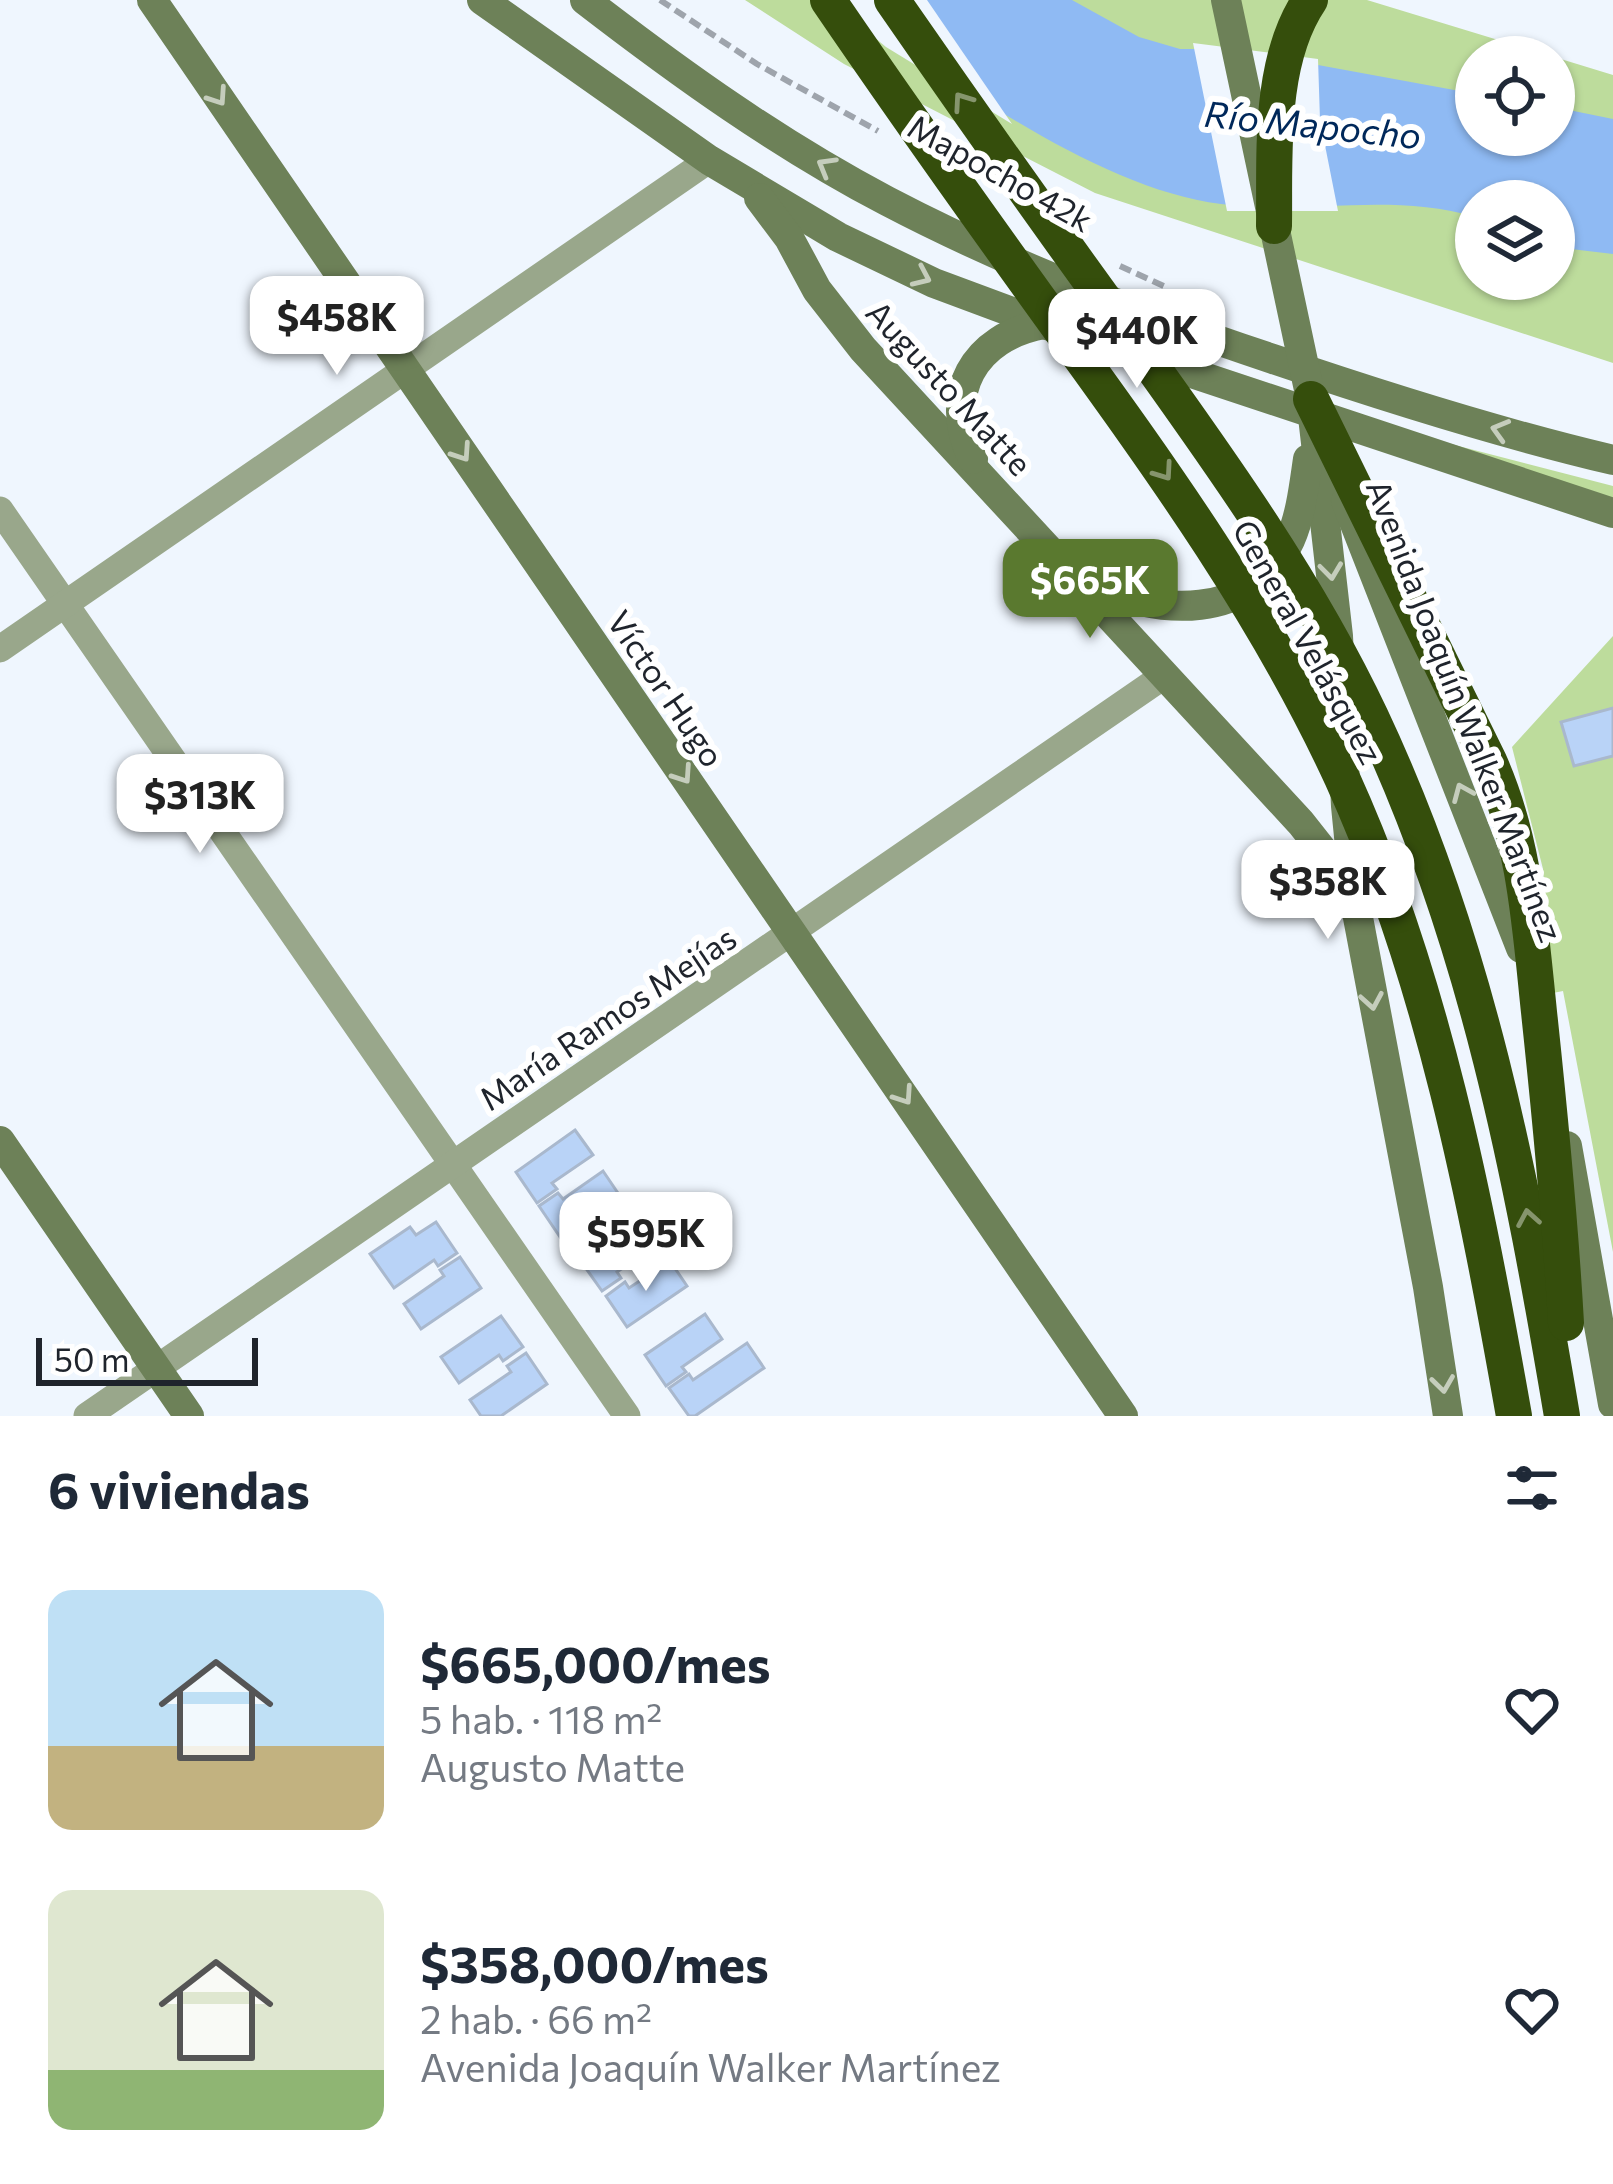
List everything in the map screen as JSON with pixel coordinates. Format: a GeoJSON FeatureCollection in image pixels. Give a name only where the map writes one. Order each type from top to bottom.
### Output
{"type":"FeatureCollection","features":[{"type":"Feature","properties":{"kind":"highway","name":"General Velásquez"},"geometry":{"type":"LineString","coordinates":[[828,0],[1169,479],[1262,624],[1315,722],[1358,818],[1406,950],[1436,1053],[1466,1171],[1512,1410]]}},
{"type":"Feature","properties":{"kind":"highway","name":"General Velásquez"},"geometry":{"type":"LineString","coordinates":[[892,0],[1206,442],[1312,608],[1371,716],[1448,905],[1489,1038],[1522,1184],[1562,1416]]}},
{"type":"Feature","properties":{"kind":"highway"},"geometry":{"type":"LineString","coordinates":[[1274,226],[1280,94],[1294,34],[1310,0]]}},
{"type":"Feature","properties":{"kind":"highway"},"geometry":{"type":"LineString","coordinates":[[1311,399],[1325,456],[1489,761],[1511,822],[1528,901],[1559,1196],[1572,1416]]}},
{"type":"Feature","properties":{"kind":"main road","name":"Víctor Hugo"},"geometry":{"type":"LineString","coordinates":[[152,0],[1123,1416]]}},
{"type":"Feature","properties":{"kind":"main road"},"geometry":{"type":"LineString","coordinates":[[482,0],[709,160],[934,283],[1044,325],[1613,512]]}},
{"type":"Feature","properties":{"kind":"main road"},"geometry":{"type":"LineString","coordinates":[[585,0],[753,122],[812,158],[885,200],[1034,271],[1151,318],[1402,403],[1613,460]]}},
{"type":"Feature","properties":{"kind":"main road"},"geometry":{"type":"LineString","coordinates":[[1226,0],[1311,399]]}},
{"type":"Feature","properties":{"kind":"main road","name":"Augusto Matte"},"geometry":{"type":"LineString","coordinates":[[739,178],[775,218],[817,290],[862,349],[1301,823],[1356,907]]}},
{"type":"Feature","properties":{"kind":"main road"},"geometry":{"type":"LineString","coordinates":[[986,480],[961,428],[964,386],[999,340],[1044,325]]}},
{"type":"Feature","properties":{"kind":"main road"},"geometry":{"type":"LineString","coordinates":[[1063,564],[1104,590],[1140,603],[1183,608],[1227,598],[1264,578],[1278,562],[1325,456]]}},
{"type":"Feature","properties":{"kind":"main road","name":"Avenida Joaquín Walker Martínez"},"geometry":{"type":"LineString","coordinates":[[1325,456],[1356,907],[1448,1416]]}},
{"type":"Feature","properties":{"kind":"main road","name":"Avenida Joaquín Walker Martínez"},"geometry":{"type":"LineString","coordinates":[[1325,456],[1482,841],[1525,959],[1560,1102],[1613,1404]]}},
{"type":"Feature","properties":{"kind":"main road"},"geometry":{"type":"LineString","coordinates":[[0,1141],[189,1416]]}},
{"type":"Feature","properties":{"kind":"street"},"geometry":{"type":"LineString","coordinates":[[0,649],[709,160]]}},
{"type":"Feature","properties":{"kind":"street"},"geometry":{"type":"LineString","coordinates":[[0,510],[627,1416]]}},
{"type":"Feature","properties":{"kind":"street","name":"María Ramos Mejías"},"geometry":{"type":"LineString","coordinates":[[87,1416],[1165,675]]}},
{"type":"Feature","properties":{"kind":"path","name":"Mapocho 42k"},"geometry":{"type":"LineString","coordinates":[[660,0],[758,64],[888,136]]}},
{"type":"Feature","properties":{"kind":"path","name":"Mapocho 42k"},"geometry":{"type":"LineString","coordinates":[[1115,263],[1172,290]]}},
{"type":"Feature","properties":{"kind":"green space"},"geometry":{"type":"Polygon","coordinates":[[[745,0],[1367,0],[1485,36],[1455,36],[1455,156],[1575,156],[1575,63],[1613,75],[1613,363],[1095,193],[844,64],[745,0]]]}},
{"type":"Feature","properties":{"kind":"green space"},"geometry":{"type":"Polygon","coordinates":[[[1393,429],[1613,486],[1613,499],[1393,429]]]}},
{"type":"Feature","properties":{"kind":"green space"},"geometry":{"type":"Polygon","coordinates":[[[1613,636],[1613,1252],[1563,991],[1553,993],[1543,869],[1512,747],[1613,636]]]}},
{"type":"Feature","properties":{"kind":"water","name":"Río Mapocho"},"geometry":{"type":"Polygon","coordinates":[[[835,0],[1072,0],[1139,37],[1180,49],[1318,65],[1455,90],[1455,156],[1575,156],[1575,111],[1613,119],[1613,254],[1575,249],[1575,180],[1455,180],[1455,212],[1412,206],[1221,204],[1121,176],[970,92],[835,0]]]}},
{"type":"Feature","properties":{"kind":"pier"},"geometry":{"type":"Polygon","coordinates":[[[829,0],[927,0],[1012,124],[886,47],[829,0]]]}},
{"type":"Feature","properties":{"kind":"pier"},"geometry":{"type":"Polygon","coordinates":[[[1193,43],[1318,59],[1320,120],[1338,211],[1227,211],[1193,43]]]}},
{"type":"Feature","properties":{"kind":"building"},"geometry":{"type":"Polygon","coordinates":[[[1613,708],[1613,756],[1574,766],[1561,722],[1613,708]]]}},
{"type":"Feature","properties":{"kind":"building"},"geometry":{"type":"Polygon","coordinates":[[[575,1130],[593,1155],[552,1183],[557,1189],[537,1203],[516,1172],[575,1130]]]}},
{"type":"Feature","properties":{"kind":"building"},"geometry":{"type":"Polygon","coordinates":[[[603,1171],[620,1196],[560,1237],[539,1206],[558,1193],[563,1199],[603,1171]]]}},
{"type":"Feature","properties":{"kind":"building"},"geometry":{"type":"Polygon","coordinates":[[[640,1219],[657,1244],[617,1272],[621,1278],[602,1291],[580,1260],[640,1219]]]}},
{"type":"Feature","properties":{"kind":"building"},"geometry":{"type":"Polygon","coordinates":[[[436,1222],[457,1253],[438,1266],[434,1260],[394,1288],[370,1254],[410,1227],[416,1235],[436,1222]]]}},
{"type":"Feature","properties":{"kind":"building"},"geometry":{"type":"Polygon","coordinates":[[[460,1257],[481,1288],[421,1329],[404,1304],[444,1276],[440,1270],[460,1257]]]}},
{"type":"Feature","properties":{"kind":"building"},"geometry":{"type":"Polygon","coordinates":[[[670,1261],[687,1286],[627,1327],[606,1296],[625,1282],[629,1288],[670,1261]]]}},
{"type":"Feature","properties":{"kind":"building"},"geometry":{"type":"Polygon","coordinates":[[[705,1314],[722,1339],[682,1367],[686,1372],[666,1386],[645,1355],[705,1314]]]}},
{"type":"Feature","properties":{"kind":"building"},"geometry":{"type":"Polygon","coordinates":[[[501,1316],[523,1347],[503,1361],[499,1355],[459,1383],[441,1357],[501,1316]]]}},
{"type":"Feature","properties":{"kind":"building"},"geometry":{"type":"Polygon","coordinates":[[[747,1343],[764,1368],[689,1416],[669,1388],[689,1374],[693,1380],[747,1343]]]}},
{"type":"Feature","properties":{"kind":"building"},"geometry":{"type":"Polygon","coordinates":[[[526,1353],[547,1384],[501,1416],[481,1416],[470,1400],[511,1372],[507,1366],[526,1353]]]}}]}
